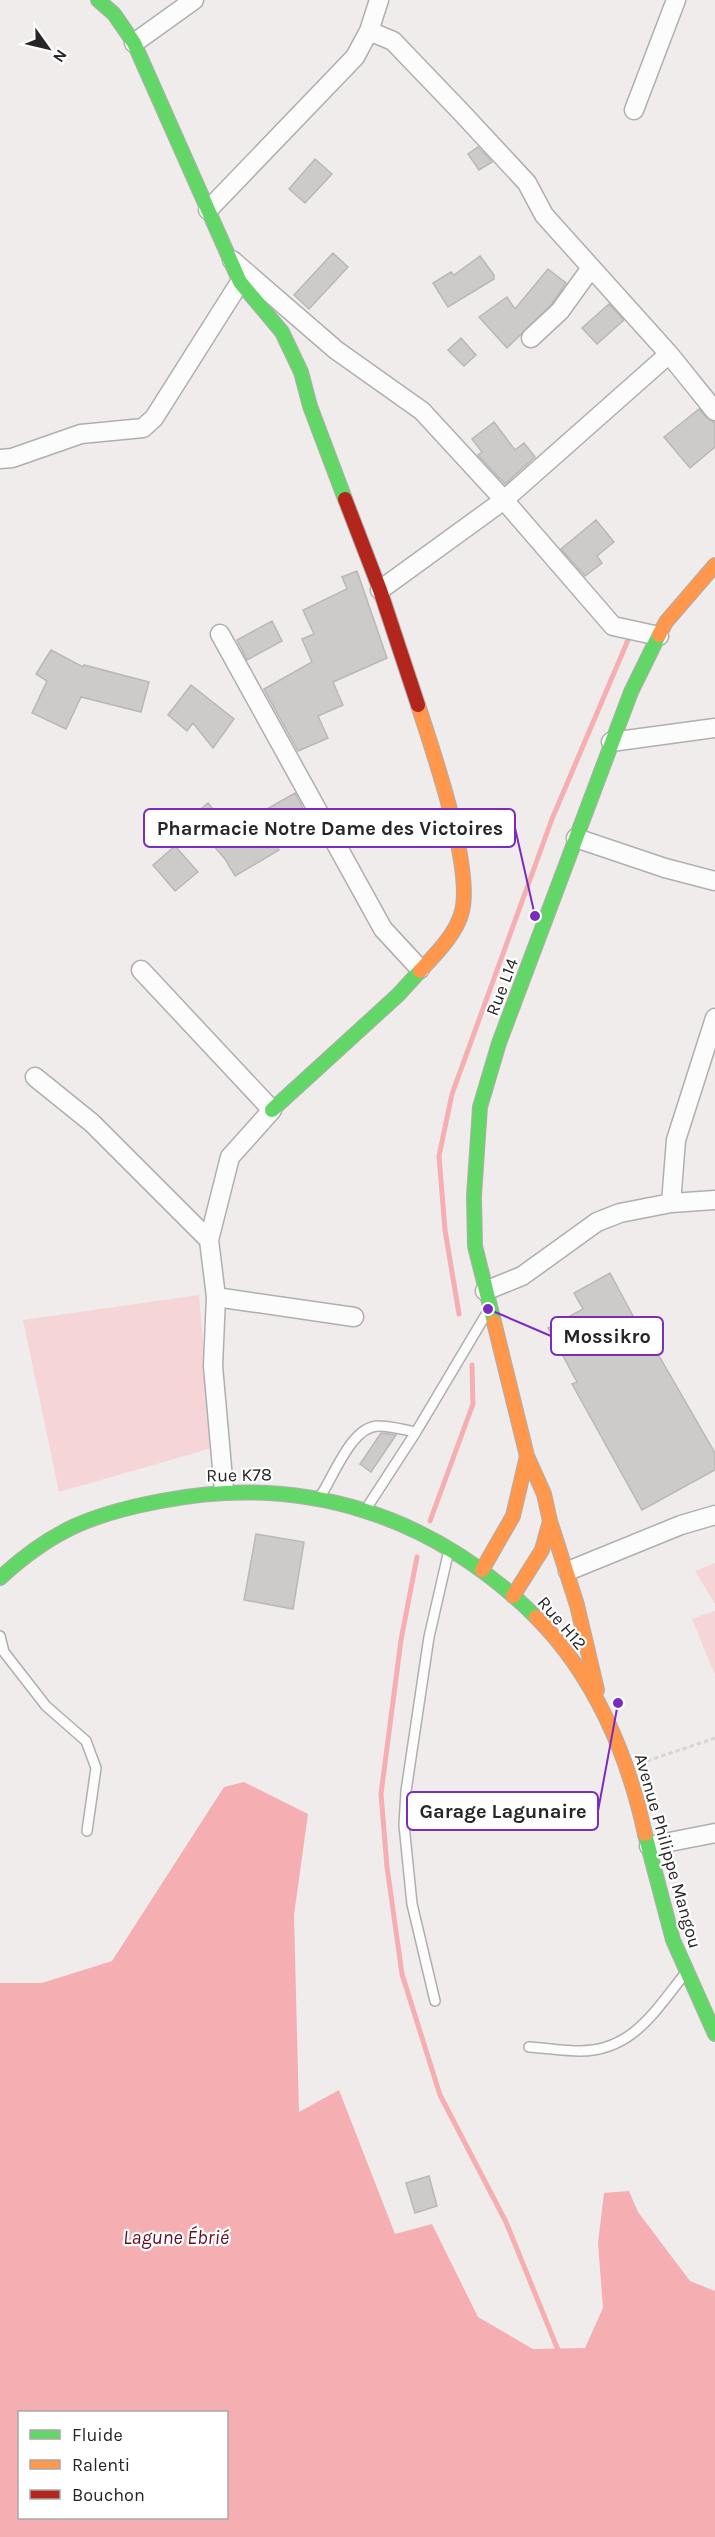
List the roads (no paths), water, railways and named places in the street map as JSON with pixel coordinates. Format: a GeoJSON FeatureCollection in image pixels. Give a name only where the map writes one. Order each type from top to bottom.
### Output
{"type":"FeatureCollection","features":[{"type":"Feature","properties":{"kind":"street"},"geometry":{"type":"LineString","coordinates":[[98,0],[114,14],[134,43],[240,282],[282,332],[302,372],[310,406],[380,590],[440,772],[466,886],[462,913],[442,946],[398,995],[272,1110],[230,1157],[209,1240],[216,1297],[213,1366],[224,1490]]}},
{"type":"Feature","properties":{"kind":"street"},"geometry":{"type":"LineString","coordinates":[[134,43],[194,0]]}},
{"type":"Feature","properties":{"kind":"street"},"geometry":{"type":"LineString","coordinates":[[208,210],[355,57],[369,31],[379,0]]}},
{"type":"Feature","properties":{"kind":"street"},"geometry":{"type":"LineString","coordinates":[[634,110],[676,0]]}},
{"type":"Feature","properties":{"kind":"street"},"geometry":{"type":"LineString","coordinates":[[369,31],[393,41],[528,183],[544,215],[712,400]]}},
{"type":"Feature","properties":{"kind":"street"},"geometry":{"type":"LineString","coordinates":[[231,259],[336,350],[422,411],[504,500],[613,626],[659,636]]}},
{"type":"Feature","properties":{"kind":"street"},"geometry":{"type":"LineString","coordinates":[[531,338],[560,311],[591,268]]}},
{"type":"Feature","properties":{"kind":"street"},"geometry":{"type":"LineString","coordinates":[[0,459],[12,458],[81,434],[143,428],[154,418],[240,282]]}},
{"type":"Feature","properties":{"kind":"street"},"geometry":{"type":"LineString","coordinates":[[380,590],[504,500],[669,354]]}},
{"type":"Feature","properties":{"kind":"street","name":"Rue L14"},"geometry":{"type":"LineString","coordinates":[[513,1596],[542,1550],[549,1521],[544,1494],[527,1456],[489,1309],[473,1228],[480,1107],[499,1043],[610,742],[631,692],[666,622],[715,565]]}},
{"type":"Feature","properties":{"kind":"street"},"geometry":{"type":"LineString","coordinates":[[220,634],[383,928],[420,969]]}},
{"type":"Feature","properties":{"kind":"street"},"geometry":{"type":"LineString","coordinates":[[610,742],[715,728]]}},
{"type":"Feature","properties":{"kind":"street"},"geometry":{"type":"LineString","coordinates":[[576,837],[665,868],[715,881]]}},
{"type":"Feature","properties":{"kind":"street"},"geometry":{"type":"LineString","coordinates":[[141,970],[272,1110]]}},
{"type":"Feature","properties":{"kind":"street"},"geometry":{"type":"LineString","coordinates":[[671,1203],[676,1140],[715,1018]]}},
{"type":"Feature","properties":{"kind":"street"},"geometry":{"type":"LineString","coordinates":[[35,1077],[92,1123],[209,1240]]}},
{"type":"Feature","properties":{"kind":"street"},"geometry":{"type":"LineString","coordinates":[[485,1291],[522,1276],[597,1222],[620,1214],[671,1203],[715,1200]]}},
{"type":"Feature","properties":{"kind":"street"},"geometry":{"type":"LineString","coordinates":[[216,1297],[354,1317]]}},
{"type":"Feature","properties":{"kind":"street","name":"Rue L14"},"geometry":{"type":"LineString","coordinates":[[483,1570],[513,1522],[519,1503],[527,1456]]}},
{"type":"Feature","properties":{"kind":"street","name":"Rue K78"},"geometry":{"type":"LineString","coordinates":[[0,1578],[36,1545],[91,1518],[153,1501],[224,1490],[288,1492],[320,1497],[366,1509],[414,1528],[483,1570]]}},
{"type":"Feature","properties":{"kind":"street"},"geometry":{"type":"LineString","coordinates":[[568,1571],[681,1525],[715,1515]]}},
{"type":"Feature","properties":{"kind":"street"},"geometry":{"type":"LineString","coordinates":[[549,1521],[568,1571],[588,1644],[601,1710]]}},
{"type":"Feature","properties":{"kind":"street","name":"Rue H12"},"geometry":{"type":"LineString","coordinates":[[483,1570],[560,1643],[601,1710]]}},
{"type":"Feature","properties":{"kind":"street","name":"Avenue Philippe Mangou"},"geometry":{"type":"LineString","coordinates":[[601,1710],[628,1767],[663,1908],[685,1973],[715,2034]]}},
{"type":"Feature","properties":{"kind":"street"},"geometry":{"type":"LineString","coordinates":[[649,1846],[715,1833]]}},
{"type":"Feature","properties":{"kind":"lane"},"geometry":{"type":"LineString","coordinates":[[366,1509],[416,1432],[489,1309]]}},
{"type":"Feature","properties":{"kind":"lane"},"geometry":{"type":"LineString","coordinates":[[320,1497],[349,1447],[366,1429],[378,1425],[416,1432]]}},
{"type":"Feature","properties":{"kind":"lane"},"geometry":{"type":"LineString","coordinates":[[435,2001],[412,1904],[404,1825],[406,1791],[429,1636],[450,1548]]}},
{"type":"Feature","properties":{"kind":"lane"},"geometry":{"type":"LineString","coordinates":[[0,1636],[4,1652],[46,1706],[86,1741],[96,1768],[87,1831]]}},
{"type":"Feature","properties":{"kind":"lane"},"geometry":{"type":"LineString","coordinates":[[529,2047],[582,2052],[626,2040],[639,2029],[685,1973]]}},
{"type":"Feature","properties":{"kind":"water","name":"Lagune Ébrié"},"geometry":{"type":"Polygon","coordinates":[[[244,1782],[308,1814],[294,1915],[299,2112],[339,2090],[395,2234],[432,2224],[478,2317],[533,2349],[585,2348],[603,2308],[598,2243],[604,2193],[629,2191],[638,2212],[690,2281],[715,2291],[715,2537],[0,2537],[0,1983],[42,1983],[112,1961],[224,1787],[244,1782]]]}},
{"type":"Feature","properties":{"kind":"waterway"},"geometry":{"type":"LineString","coordinates":[[459,1314],[445,1230],[439,1156],[452,1094],[552,819],[628,640]]}},
{"type":"Feature","properties":{"kind":"waterway"},"geometry":{"type":"LineString","coordinates":[[430,1521],[473,1404],[472,1365]]}},
{"type":"Feature","properties":{"kind":"waterway"},"geometry":{"type":"LineString","coordinates":[[417,1557],[401,1640],[381,1794],[387,1867],[402,1974],[440,2095],[506,2222],[560,2355]]}},
{"type":"Feature","properties":{"kind":"place","name":"Pharmacie Notre Dame des Victoires"},"geometry":{"type":"Point","coordinates":[535,916]}},
{"type":"Feature","properties":{"kind":"place","name":"Mossikro"},"geometry":{"type":"Point","coordinates":[488,1309]}},
{"type":"Feature","properties":{"kind":"place","name":"Garage Lagunaire"},"geometry":{"type":"Point","coordinates":[618,1703]}}]}
